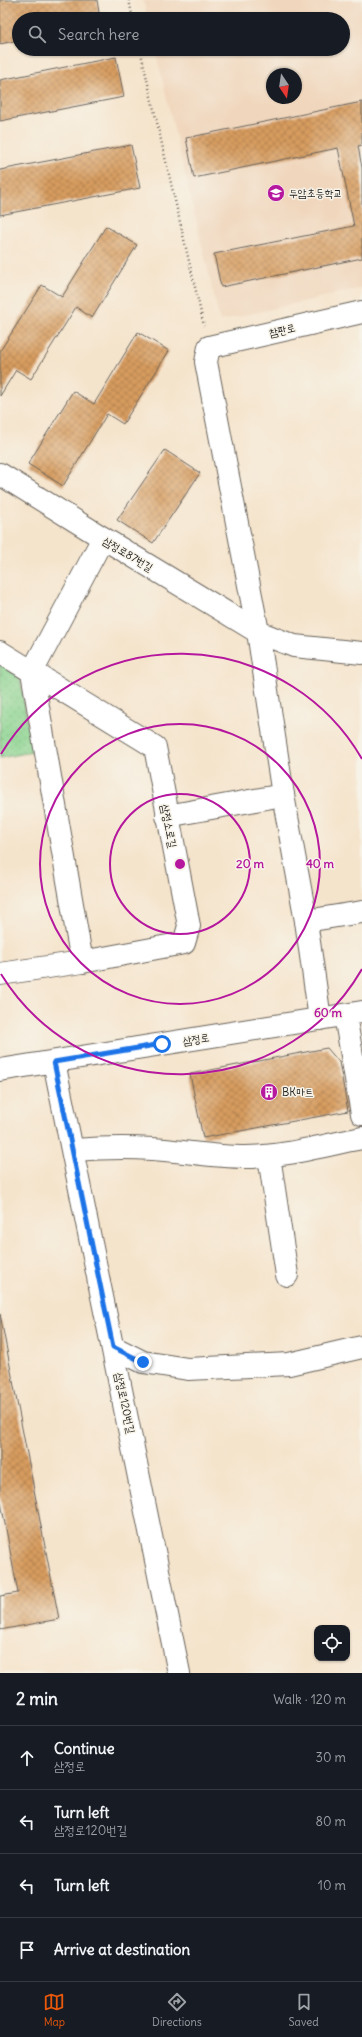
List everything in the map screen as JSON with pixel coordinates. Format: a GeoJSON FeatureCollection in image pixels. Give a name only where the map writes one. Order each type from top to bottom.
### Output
{"type":"FeatureCollection","features":[{"type":"Feature","properties":{"kind":"street","name":"참판로"},"geometry":{"type":"LineString","coordinates":[[208,351],[362,312]]}},
{"type":"Feature","properties":{"kind":"street"},"geometry":{"type":"LineString","coordinates":[[208,351],[206,362],[258,632],[283,795],[306,921],[320,1019]]}},
{"type":"Feature","properties":{"kind":"street","name":"삼정로87번길"},"geometry":{"type":"LineString","coordinates":[[0,474],[102,538],[258,632],[294,646],[362,653]]}},
{"type":"Feature","properties":{"kind":"street"},"geometry":{"type":"LineString","coordinates":[[82,962],[32,672],[102,538]]}},
{"type":"Feature","properties":{"kind":"street","name":"삼정소로길"},"geometry":{"type":"LineString","coordinates":[[0,652],[155,747],[189,926],[184,943],[82,962],[0,974]]}},
{"type":"Feature","properties":{"kind":"street"},"geometry":{"type":"LineString","coordinates":[[167,816],[283,795]]}},
{"type":"Feature","properties":{"kind":"street"},"geometry":{"type":"LineString","coordinates":[[306,921],[362,912]]}},
{"type":"Feature","properties":{"kind":"street"},"geometry":{"type":"LineString","coordinates":[[354,1013],[362,1114]]}},
{"type":"Feature","properties":{"kind":"street","name":"삼정로"},"geometry":{"type":"LineString","coordinates":[[0,1070],[354,1013]]}},
{"type":"Feature","properties":{"kind":"street","name":"삼정로120번길"},"geometry":{"type":"LineString","coordinates":[[54,1062],[179,1673]]}},
{"type":"Feature","properties":{"kind":"street"},"geometry":{"type":"LineString","coordinates":[[73,1150],[113,1147],[152,1149],[213,1156],[269,1156],[362,1138]]}},
{"type":"Feature","properties":{"kind":"street"},"geometry":{"type":"LineString","coordinates":[[269,1156],[287,1275]]}},
{"type":"Feature","properties":{"kind":"street"},"geometry":{"type":"LineString","coordinates":[[113,1347],[143,1362],[188,1369],[283,1365],[362,1347]]}},
{"type":"Feature","properties":{"kind":"path"},"geometry":{"type":"LineString","coordinates":[[129,0],[132,12]]}},
{"type":"Feature","properties":{"kind":"path"},"geometry":{"type":"LineString","coordinates":[[142,56],[208,351]]}},
{"type":"Feature","properties":{"kind":"shaded area","name":"두암초등학교"},"geometry":{"type":"Polygon","coordinates":[[[143,0],[362,0],[362,288],[220,321],[157,56],[350,56],[350,12],[146,12],[143,0]]]}},
{"type":"Feature","properties":{"kind":"green space"},"geometry":{"type":"Polygon","coordinates":[[[0,664],[20,677],[32,752],[0,758],[0,664]]]}},
{"type":"Feature","properties":{"kind":"building"},"geometry":{"type":"Polygon","coordinates":[[[0,0],[97,0],[99,12],[12,12],[12,41],[0,44],[0,0]]]}},
{"type":"Feature","properties":{"kind":"building"},"geometry":{"type":"Polygon","coordinates":[[[116,57],[124,97],[0,121],[0,80],[116,57]]]}},
{"type":"Feature","properties":{"kind":"building"},"geometry":{"type":"Polygon","coordinates":[[[362,102],[362,145],[358,146],[362,168],[362,258],[221,287],[214,254],[354,226],[338,148],[194,178],[186,138],[362,102]]]}},
{"type":"Feature","properties":{"kind":"building"},"geometry":{"type":"Polygon","coordinates":[[[131,145],[140,188],[0,215],[0,170],[131,145]]]}},
{"type":"Feature","properties":{"kind":"building"},"geometry":{"type":"Polygon","coordinates":[[[106,226],[137,245],[92,318],[76,307],[31,379],[16,370],[0,396],[0,351],[42,285],[62,297],[106,226]]]}},
{"type":"Feature","properties":{"kind":"building"},"geometry":{"type":"Polygon","coordinates":[[[138,332],[169,351],[123,424],[107,414],[63,486],[28,464],[73,391],[94,404],[138,332]]]}},
{"type":"Feature","properties":{"kind":"building"},"geometry":{"type":"Polygon","coordinates":[[[165,450],[200,473],[153,543],[117,520],[165,450]]]}},
{"type":"Feature","properties":{"kind":"building","name":"BK마트"},"geometry":{"type":"Polygon","coordinates":[[[327,1048],[339,1062],[348,1111],[203,1138],[190,1074],[327,1048]]]}},
{"type":"Feature","properties":{"kind":"building"},"geometry":{"type":"Polygon","coordinates":[[[0,1314],[59,1619],[0,1630],[0,1596],[18,1593],[0,1497],[0,1314]]]}},
{"type":"Feature","properties":{"kind":"place","name":"두암초등학교"},"geometry":{"type":"Point","coordinates":[276,193]}},
{"type":"Feature","properties":{"kind":"place","name":"BK마트"},"geometry":{"type":"Point","coordinates":[269,1092]}},
{"type":"Feature","properties":{"kind":"route"},"geometry":{"type":"LineString","coordinates":[[143,1362],[113,1347],[54,1062],[162,1044]]}}]}
